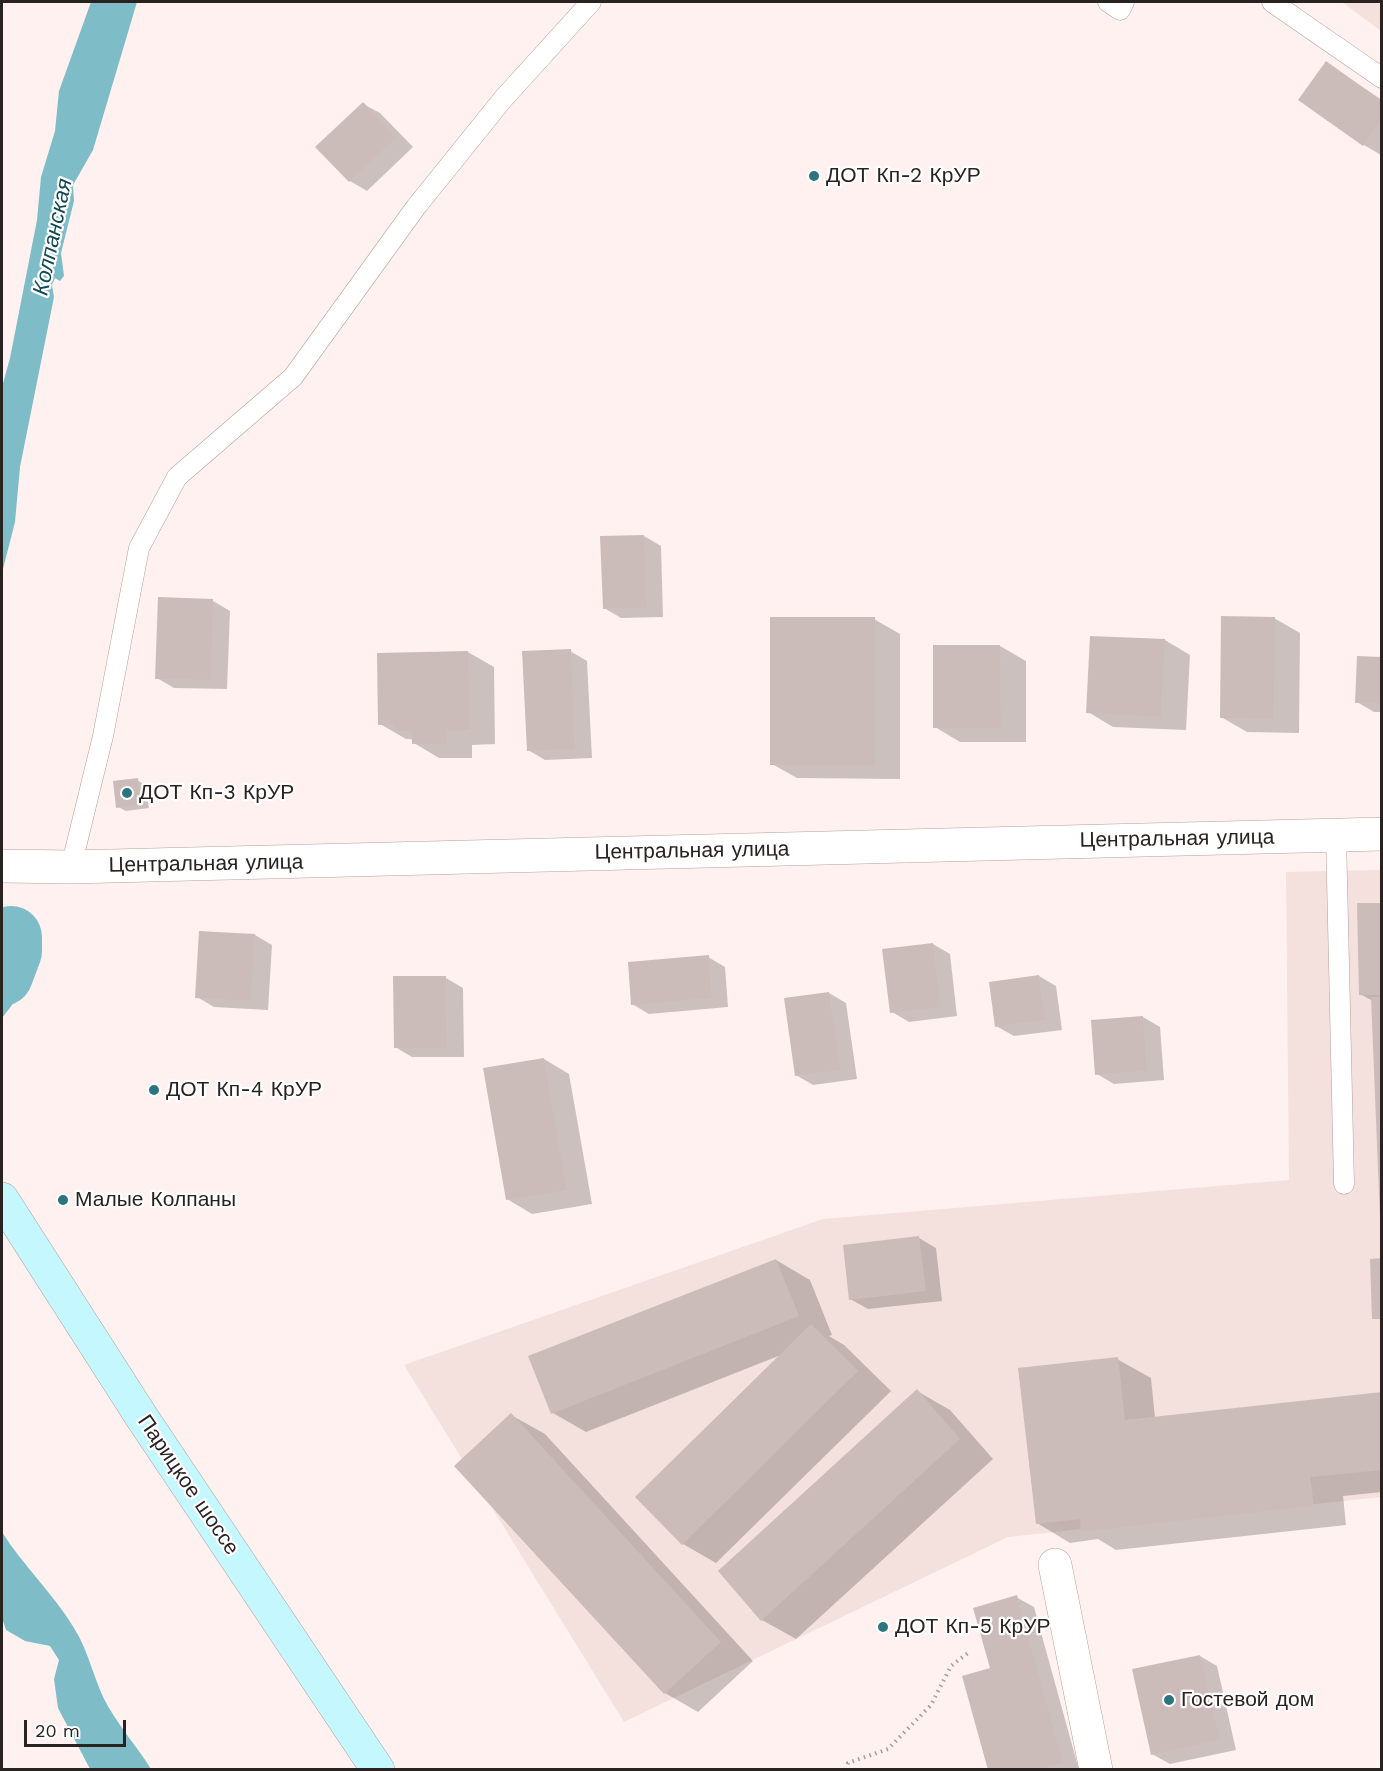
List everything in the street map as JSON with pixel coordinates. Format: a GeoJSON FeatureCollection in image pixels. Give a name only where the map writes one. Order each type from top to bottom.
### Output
{"type":"FeatureCollection","features":[{"type":"Feature","properties":{"kind":"main road","name":"Парицкое шоссе"},"geometry":{"type":"LineString","coordinates":[[2,1199],[141,1416],[378,1770]]}},
{"type":"Feature","properties":{"kind":"street","name":"Центральная улица"},"geometry":{"type":"LineString","coordinates":[[2,866],[71,867],[1382,834]]}},
{"type":"Feature","properties":{"kind":"street"},"geometry":{"type":"LineString","coordinates":[[1055,1565],[1096,1770]]}},
{"type":"Feature","properties":{"kind":"lane"},"geometry":{"type":"LineString","coordinates":[[71,867],[103,736],[139,548],[177,477],[292,377],[416,207],[503,99],[591,2]]}},
{"type":"Feature","properties":{"kind":"lane"},"geometry":{"type":"LineString","coordinates":[[1108,2],[1120,10],[1124,2]]}},
{"type":"Feature","properties":{"kind":"lane"},"geometry":{"type":"LineString","coordinates":[[1272,2],[1382,78]]}},
{"type":"Feature","properties":{"kind":"lane"},"geometry":{"type":"LineString","coordinates":[[1336,835],[1344,1184]]}},
{"type":"Feature","properties":{"kind":"path"},"geometry":{"type":"LineString","coordinates":[[846,1770],[848,1763],[888,1749],[931,1705],[951,1666],[968,1653]]}},
{"type":"Feature","properties":{"kind":"shaded area"},"geometry":{"type":"Polygon","coordinates":[[[1342,2],[1381,2],[1381,31],[1342,2]]]}},
{"type":"Feature","properties":{"kind":"shaded area"},"geometry":{"type":"Polygon","coordinates":[[[1381,870],[1381,1497],[1008,1537],[624,1722],[404,1365],[823,1219],[1289,1180],[1286,872],[1381,870]]]}},
{"type":"Feature","properties":{"kind":"water"},"geometry":{"type":"Polygon","coordinates":[[[91,2],[137,2],[93,150],[73,185],[74,201],[61,253],[64,276],[60,281],[55,278],[52,285],[54,297],[20,467],[15,522],[2,573],[2,387],[10,358],[37,220],[41,177],[55,131],[59,91],[91,2]]]}},
{"type":"Feature","properties":{"kind":"water"},"geometry":{"type":"Polygon","coordinates":[[[2,939],[18,941],[24,965],[24,983],[17,998],[2,1018],[2,939]]]}},
{"type":"Feature","properties":{"kind":"water"},"geometry":{"type":"Polygon","coordinates":[[[2,1532],[74,1628],[109,1708],[151,1769],[90,1769],[58,1708],[54,1679],[59,1660],[50,1646],[25,1641],[6,1630],[2,1618],[2,1532]]]}},
{"type":"Feature","properties":{"kind":"building"},"geometry":{"type":"Polygon","coordinates":[[[1326,61],[1382,101],[1382,120],[1363,146],[1298,100],[1326,61]]]}},
{"type":"Feature","properties":{"kind":"building"},"geometry":{"type":"Polygon","coordinates":[[[363,102],[397,137],[349,182],[315,147],[363,102]]]}},
{"type":"Feature","properties":{"kind":"building"},"geometry":{"type":"Polygon","coordinates":[[[644,535],[647,608],[603,609],[600,536],[644,535]]]}},
{"type":"Feature","properties":{"kind":"building"},"geometry":{"type":"Polygon","coordinates":[[[158,597],[213,599],[211,680],[155,679],[158,597]]]}},
{"type":"Feature","properties":{"kind":"building"},"geometry":{"type":"Polygon","coordinates":[[[1221,616],[1275,617],[1274,719],[1220,718],[1221,616]]]}},
{"type":"Feature","properties":{"kind":"building"},"geometry":{"type":"Polygon","coordinates":[[[770,617],[875,617],[875,765],[770,765],[770,617]]]}},
{"type":"Feature","properties":{"kind":"building"},"geometry":{"type":"Polygon","coordinates":[[[1090,636],[1165,639],[1161,717],[1086,713],[1090,636]]]}},
{"type":"Feature","properties":{"kind":"building"},"geometry":{"type":"Polygon","coordinates":[[[933,645],[1000,645],[1001,728],[933,728],[933,645]]]}},
{"type":"Feature","properties":{"kind":"building"},"geometry":{"type":"Polygon","coordinates":[[[571,649],[575,749],[527,751],[522,651],[571,649]]]}},
{"type":"Feature","properties":{"kind":"building"},"geometry":{"type":"Polygon","coordinates":[[[468,651],[470,730],[447,731],[447,744],[412,744],[412,731],[395,731],[395,724],[378,725],[377,653],[468,651]]]}},
{"type":"Feature","properties":{"kind":"building"},"geometry":{"type":"Polygon","coordinates":[[[1357,656],[1382,657],[1382,703],[1355,703],[1357,656]]]}},
{"type":"Feature","properties":{"kind":"building","name":"ДОТ Кп-3 КрУР"},"geometry":{"type":"Polygon","coordinates":[[[138,778],[141,804],[116,808],[113,781],[138,778]]]}},
{"type":"Feature","properties":{"kind":"building"},"geometry":{"type":"Polygon","coordinates":[[[1357,903],[1382,903],[1382,995],[1359,995],[1357,903]]]}},
{"type":"Feature","properties":{"kind":"building"},"geometry":{"type":"Polygon","coordinates":[[[199,931],[255,934],[251,1001],[195,998],[199,931]]]}},
{"type":"Feature","properties":{"kind":"building"},"geometry":{"type":"Polygon","coordinates":[[[933,943],[941,1007],[890,1013],[882,949],[933,943]]]}},
{"type":"Feature","properties":{"kind":"building"},"geometry":{"type":"Polygon","coordinates":[[[709,955],[712,998],[631,1005],[628,962],[709,955]]]}},
{"type":"Feature","properties":{"kind":"building"},"geometry":{"type":"Polygon","coordinates":[[[1039,975],[1045,1020],[995,1027],[989,982],[1039,975]]]}},
{"type":"Feature","properties":{"kind":"building"},"geometry":{"type":"Polygon","coordinates":[[[393,976],[446,976],[447,1048],[394,1048],[393,976]]]}},
{"type":"Feature","properties":{"kind":"building"},"geometry":{"type":"Polygon","coordinates":[[[829,992],[841,1070],[795,1076],[784,998],[829,992]]]}},
{"type":"Feature","properties":{"kind":"building"},"geometry":{"type":"Polygon","coordinates":[[[1371,997],[1382,997],[1382,1219],[1380,1219],[1371,997]]]}},
{"type":"Feature","properties":{"kind":"building"},"geometry":{"type":"Polygon","coordinates":[[[1143,1016],[1147,1071],[1095,1075],[1091,1020],[1143,1016]]]}},
{"type":"Feature","properties":{"kind":"building"},"geometry":{"type":"Polygon","coordinates":[[[544,1058],[567,1190],[506,1200],[483,1068],[544,1058]]]}},
{"type":"Feature","properties":{"kind":"building"},"geometry":{"type":"Polygon","coordinates":[[[919,1236],[926,1291],[849,1300],[843,1245],[919,1236]]]}},
{"type":"Feature","properties":{"kind":"building"},"geometry":{"type":"Polygon","coordinates":[[[1382,1258],[1382,1319],[1372,1319],[1370,1259],[1382,1258]]]}},
{"type":"Feature","properties":{"kind":"building"},"geometry":{"type":"Polygon","coordinates":[[[776,1259],[799,1316],[551,1414],[528,1356],[776,1259]]]}},
{"type":"Feature","properties":{"kind":"building"},"geometry":{"type":"Polygon","coordinates":[[[811,1324],[858,1371],[682,1545],[635,1497],[811,1324]]]}},
{"type":"Feature","properties":{"kind":"building"},"geometry":{"type":"Polygon","coordinates":[[[1118,1357],[1125,1420],[1382,1392],[1382,1470],[1310,1477],[1314,1506],[1081,1532],[1080,1519],[1036,1524],[1018,1368],[1118,1357]]]}},
{"type":"Feature","properties":{"kind":"building"},"geometry":{"type":"Polygon","coordinates":[[[917,1389],[960,1439],[761,1621],[718,1571],[917,1389]]]}},
{"type":"Feature","properties":{"kind":"building"},"geometry":{"type":"Polygon","coordinates":[[[511,1413],[721,1642],[664,1694],[454,1466],[511,1413]]]}},
{"type":"Feature","properties":{"kind":"building"},"geometry":{"type":"Polygon","coordinates":[[[1017,1595],[1063,1763],[1039,1770],[988,1770],[962,1676],[990,1668],[973,1608],[1017,1595]]]}},
{"type":"Feature","properties":{"kind":"building"},"geometry":{"type":"Polygon","coordinates":[[[1200,1655],[1220,1740],[1151,1755],[1132,1669],[1200,1655]]]}},
{"type":"Feature","properties":{"kind":"waterway","name":"Колпанская"},"geometry":{"type":"LineString","coordinates":[[2,975],[11,951],[11,937]]}},
{"type":"Feature","properties":{"kind":"place","name":"ДОТ Кп-2 КрУР"},"geometry":{"type":"Point","coordinates":[814,176]}},
{"type":"Feature","properties":{"kind":"place","name":"ДОТ Кп-3 КрУР"},"geometry":{"type":"Point","coordinates":[127,793]}},
{"type":"Feature","properties":{"kind":"place","name":"ДОТ Кп-4 КрУР"},"geometry":{"type":"Point","coordinates":[154,1090]}},
{"type":"Feature","properties":{"kind":"place","name":"Малые Колпаны"},"geometry":{"type":"Point","coordinates":[63,1200]}},
{"type":"Feature","properties":{"kind":"place","name":"ДОТ Кп-5 КрУР"},"geometry":{"type":"Point","coordinates":[883,1627]}},
{"type":"Feature","properties":{"kind":"place","name":"Гостевой дом"},"geometry":{"type":"Point","coordinates":[1169,1700]}}]}
